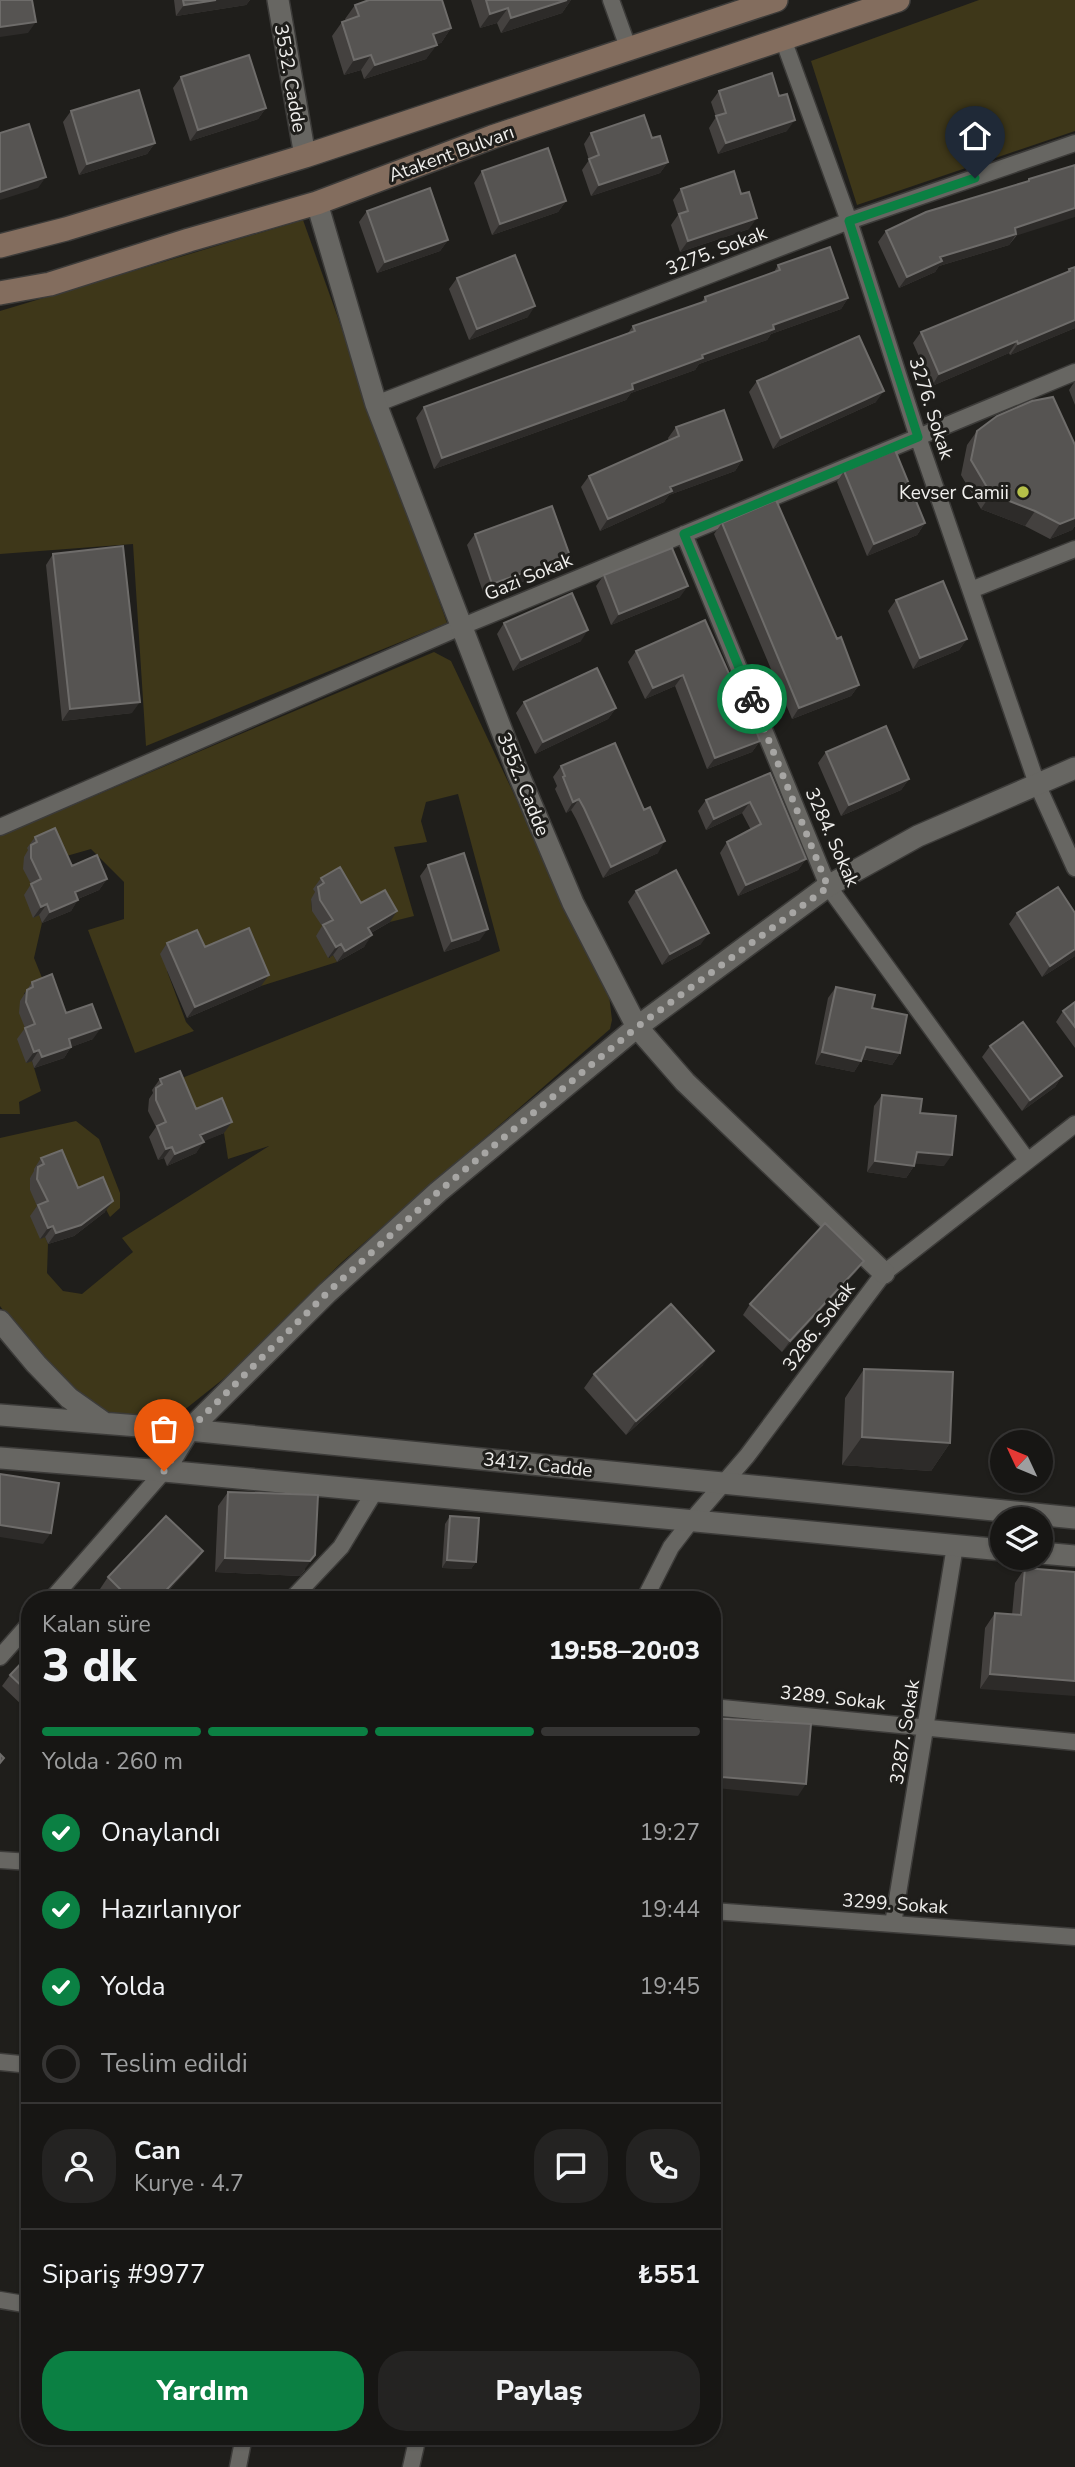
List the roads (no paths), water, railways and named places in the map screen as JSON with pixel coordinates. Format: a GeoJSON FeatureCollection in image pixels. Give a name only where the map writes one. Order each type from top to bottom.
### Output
{"type":"FeatureCollection","features":[{"type":"Feature","properties":{"kind":"main road","name":"Atakent Bulvarı"},"geometry":{"type":"LineString","coordinates":[[0,246],[66,229],[305,156],[776,0]]}},
{"type":"Feature","properties":{"kind":"main road","name":"Atakent Bulvarı"},"geometry":{"type":"LineString","coordinates":[[0,293],[50,284],[189,240],[317,204],[492,137],[898,0]]}},
{"type":"Feature","properties":{"kind":"street","name":"3532. Cadde"},"geometry":{"type":"LineString","coordinates":[[278,0],[305,156]]}},
{"type":"Feature","properties":{"kind":"street"},"geometry":{"type":"LineString","coordinates":[[611,0],[629,50]]}},
{"type":"Feature","properties":{"kind":"street","name":"3276. Sokak"},"geometry":{"type":"LineString","coordinates":[[783,39],[849,221],[918,437],[1037,784],[1075,868]]}},
{"type":"Feature","properties":{"kind":"street","name":"3275. Sokak"},"geometry":{"type":"LineString","coordinates":[[376,404],[849,221],[1075,143]]}},
{"type":"Feature","properties":{"kind":"street","name":"3552. Cadde"},"geometry":{"type":"LineString","coordinates":[[317,204],[376,404],[518,773],[573,903],[637,1027],[685,1082],[884,1273]]}},
{"type":"Feature","properties":{"kind":"street","name":"Gazi Sokak"},"geometry":{"type":"LineString","coordinates":[[0,827],[463,626],[1075,372]]}},
{"type":"Feature","properties":{"kind":"street","name":"3284. Sokak"},"geometry":{"type":"LineString","coordinates":[[684,534],[828,887],[1027,1160]]}},
{"type":"Feature","properties":{"kind":"street"},"geometry":{"type":"LineString","coordinates":[[971,590],[1075,549]]}},
{"type":"Feature","properties":{"kind":"street"},"geometry":{"type":"LineString","coordinates":[[59,1591],[164,1471],[189,1430],[327,1293],[438,1192],[637,1027],[828,887],[918,836],[1075,768]]}},
{"type":"Feature","properties":{"kind":"street","name":"3286. Sokak"},"geometry":{"type":"LineString","coordinates":[[649,1591],[671,1547],[747,1455],[884,1273],[1075,1124]]}},
{"type":"Feature","properties":{"kind":"street"},"geometry":{"type":"LineString","coordinates":[[0,1321],[69,1398],[105,1423]]}},
{"type":"Feature","properties":{"kind":"street","name":"3417. Cadde"},"geometry":{"type":"LineString","coordinates":[[0,1415],[189,1430],[1075,1518]]}},
{"type":"Feature","properties":{"kind":"street"},"geometry":{"type":"LineString","coordinates":[[0,1458],[990,1549]]}},
{"type":"Feature","properties":{"kind":"street"},"geometry":{"type":"LineString","coordinates":[[300,1591],[341,1548],[375,1491]]}},
{"type":"Feature","properties":{"kind":"street","name":"3287. Sokak"},"geometry":{"type":"LineString","coordinates":[[893,1924],[955,1545]]}},
{"type":"Feature","properties":{"kind":"street"},"geometry":{"type":"LineString","coordinates":[[1053,1554],[1075,1556]]}},
{"type":"Feature","properties":{"kind":"street"},"geometry":{"type":"LineString","coordinates":[[0,1657],[21,1633]]}},
{"type":"Feature","properties":{"kind":"street","name":"3289. Sokak"},"geometry":{"type":"LineString","coordinates":[[721,1708],[1075,1742]]}},
{"type":"Feature","properties":{"kind":"street"},"geometry":{"type":"LineString","coordinates":[[0,1860],[21,1862]]}},
{"type":"Feature","properties":{"kind":"street","name":"3299. Sokak"},"geometry":{"type":"LineString","coordinates":[[721,1912],[1075,1937]]}},
{"type":"Feature","properties":{"kind":"street"},"geometry":{"type":"LineString","coordinates":[[0,2062],[21,2064]]}},
{"type":"Feature","properties":{"kind":"street"},"geometry":{"type":"LineString","coordinates":[[0,2300],[21,2304]]}},
{"type":"Feature","properties":{"kind":"street"},"geometry":{"type":"LineString","coordinates":[[238,2467],[242,2445]]}},
{"type":"Feature","properties":{"kind":"street"},"geometry":{"type":"LineString","coordinates":[[411,2467],[416,2445]]}},
{"type":"Feature","properties":{"kind":"place","name":"Kevser Camii"},"geometry":{"type":"Point","coordinates":[1023,492]}}]}
